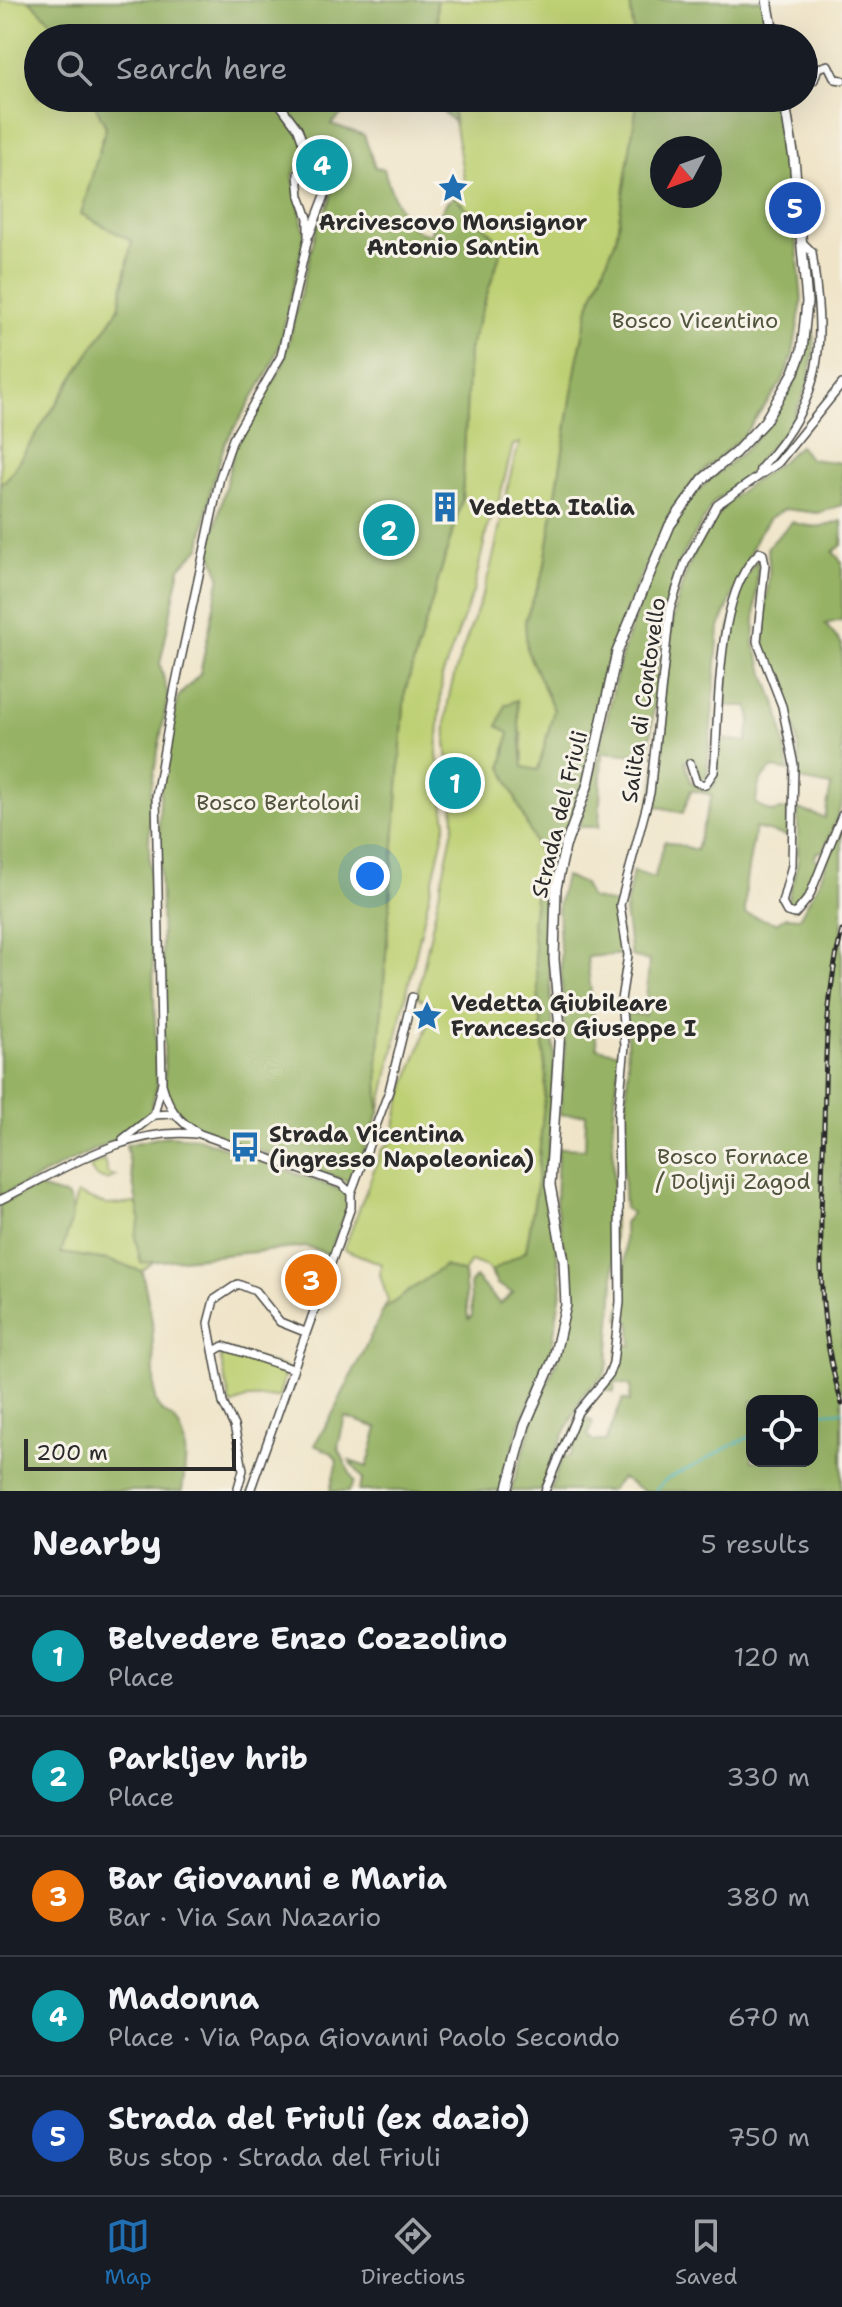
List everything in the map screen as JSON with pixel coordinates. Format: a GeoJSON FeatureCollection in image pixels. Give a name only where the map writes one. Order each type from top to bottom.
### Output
{"type":"FeatureCollection","features":[{"type":"Feature","properties":{"kind":"main road"},"geometry":{"type":"LineString","coordinates":[[767,0],[771,24]]}},
{"type":"Feature","properties":{"kind":"main road","name":"Strada del Friuli"},"geometry":{"type":"LineString","coordinates":[[507,1491],[525,1425],[554,1358],[566,1305],[564,1261],[550,1185],[560,1029],[554,959],[554,902],[565,847],[588,784],[617,652],[670,525],[703,479],[735,453],[765,421],[799,361],[806,320],[802,242],[786,112]]}},
{"type":"Feature","properties":{"kind":"street"},"geometry":{"type":"LineString","coordinates":[[818,68],[828,65],[835,79],[842,80]]}},
{"type":"Feature","properties":{"kind":"street"},"geometry":{"type":"LineString","coordinates":[[0,1200],[112,1147],[144,1126],[154,1115],[162,1082],[155,846],[160,766],[220,477],[233,439],[281,356],[308,238],[329,185],[322,170],[311,165],[298,129],[285,112]]}},
{"type":"Feature","properties":{"kind":"street"},"geometry":{"type":"LineString","coordinates":[[308,238],[308,218],[297,181],[301,171],[311,165]]}},
{"type":"Feature","properties":{"kind":"street","name":"Strada del Friuli"},"geometry":{"type":"LineString","coordinates":[[759,475],[760,469],[796,425],[813,383],[819,354],[812,252],[802,242]]}},
{"type":"Feature","properties":{"kind":"street","name":"Salita di Contovello"},"geometry":{"type":"LineString","coordinates":[[545,1491],[578,1412],[608,1376],[613,1363],[620,1302],[618,1114],[625,1046],[621,1000],[628,955],[620,905],[650,793],[670,610],[685,563],[717,505],[778,463],[842,384]]}},
{"type":"Feature","properties":{"kind":"street"},"geometry":{"type":"LineString","coordinates":[[690,763],[696,782],[709,783],[714,772],[722,646],[729,613],[744,576],[760,552],[765,565],[757,641],[782,706],[794,765],[792,865],[782,903],[787,912],[795,914],[809,897],[842,815]]}},
{"type":"Feature","properties":{"kind":"street"},"geometry":{"type":"LineString","coordinates":[[250,1491],[351,1207],[351,1193],[389,1091],[412,997]]}},
{"type":"Feature","properties":{"kind":"street"},"geometry":{"type":"LineString","coordinates":[[162,1082],[172,1114],[200,1134],[341,1184],[351,1193]]}},
{"type":"Feature","properties":{"kind":"street"},"geometry":{"type":"LineString","coordinates":[[154,1115],[172,1114]]}},
{"type":"Feature","properties":{"kind":"street"},"geometry":{"type":"LineString","coordinates":[[164,1132],[172,1114]]}},
{"type":"Feature","properties":{"kind":"street"},"geometry":{"type":"LineString","coordinates":[[154,1115],[164,1132]]}},
{"type":"Feature","properties":{"kind":"street"},"geometry":{"type":"LineString","coordinates":[[112,1147],[164,1132],[200,1134]]}},
{"type":"Feature","properties":{"kind":"street"},"geometry":{"type":"LineString","coordinates":[[237,1491],[243,1470],[234,1426],[223,1403],[216,1350],[208,1323],[209,1309],[222,1293],[238,1284],[255,1291],[280,1322],[305,1332]]}},
{"type":"Feature","properties":{"kind":"street"},"geometry":{"type":"LineString","coordinates":[[216,1350],[223,1346],[293,1369]]}},
{"type":"Feature","properties":{"kind":"green space"},"geometry":{"type":"Polygon","coordinates":[[[0,0],[29,0],[54,24],[24,24],[24,112],[99,112],[106,127],[82,214],[132,241],[119,308],[7,479],[0,483],[0,0]]]}},
{"type":"Feature","properties":{"kind":"green space"},"geometry":{"type":"Polygon","coordinates":[[[29,0],[436,0],[438,24],[54,24],[29,0]]]}},
{"type":"Feature","properties":{"kind":"green space"},"geometry":{"type":"Polygon","coordinates":[[[436,0],[630,0],[633,24],[438,24],[436,0]]]}},
{"type":"Feature","properties":{"kind":"green space"},"geometry":{"type":"Polygon","coordinates":[[[630,0],[763,0],[767,24],[633,24],[630,0]]]}},
{"type":"Feature","properties":{"kind":"green space","name":"Bosco Bertoloni"},"geometry":{"type":"Polygon","coordinates":[[[99,112],[344,112],[331,124],[364,135],[375,167],[384,169],[400,209],[413,227],[429,234],[447,202],[455,197],[503,245],[469,350],[462,500],[405,692],[378,1065],[379,1113],[352,1183],[201,1131],[178,1116],[165,1087],[159,821],[161,783],[178,697],[200,674],[220,576],[210,549],[236,443],[283,365],[317,227],[330,201],[334,182],[312,154],[298,166],[293,176],[305,235],[280,344],[269,371],[225,443],[211,488],[201,546],[180,568],[160,664],[168,696],[151,789],[149,842],[157,1086],[149,1115],[124,1135],[0,1196],[0,483],[7,479],[119,308],[132,241],[81,214],[106,127],[99,112]]]}},
{"type":"Feature","properties":{"kind":"green space"},"geometry":{"type":"Polygon","coordinates":[[[444,112],[453,112],[455,123],[444,112]]]}},
{"type":"Feature","properties":{"kind":"green space"},"geometry":{"type":"Polygon","coordinates":[[[452,112],[636,112],[616,239],[590,303],[577,362],[544,570],[525,621],[528,652],[554,710],[538,771],[523,767],[522,734],[509,733],[502,767],[540,855],[532,923],[546,1078],[536,1192],[526,1251],[493,1271],[497,1284],[487,1267],[471,1261],[464,1273],[444,1266],[384,1309],[388,1301],[380,1275],[381,1264],[344,1249],[382,1149],[394,1140],[400,1105],[433,1005],[417,997],[454,824],[453,786],[459,784],[453,780],[447,752],[448,702],[492,563],[520,443],[513,445],[497,508],[488,525],[474,589],[442,677],[437,755],[446,823],[379,1113],[378,1065],[405,692],[462,500],[469,350],[503,245],[455,197],[465,184],[452,112]]]}},
{"type":"Feature","properties":{"kind":"green space","name":"Bosco Vicentino"},"geometry":{"type":"Polygon","coordinates":[[[636,112],[781,112],[792,188],[779,190],[780,203],[793,205],[802,300],[793,354],[782,382],[743,436],[698,476],[670,513],[632,595],[610,652],[597,699],[585,778],[553,873],[547,922],[555,1070],[546,1182],[562,1285],[551,1351],[518,1429],[502,1491],[358,1491],[363,1479],[350,1461],[367,1467],[378,1428],[345,1417],[338,1447],[354,1482],[349,1491],[330,1491],[337,1461],[332,1453],[314,1445],[384,1309],[444,1266],[464,1273],[468,1319],[472,1316],[470,1283],[475,1277],[500,1304],[513,1293],[497,1284],[492,1271],[526,1251],[536,1192],[546,1078],[532,923],[540,855],[502,767],[509,733],[498,726],[505,705],[517,700],[523,767],[538,770],[554,710],[527,651],[525,621],[544,570],[577,362],[590,303],[616,239],[636,112]]]}},
{"type":"Feature","properties":{"kind":"green space"},"geometry":{"type":"Polygon","coordinates":[[[812,303],[814,349],[808,384],[790,425],[756,463],[753,472],[714,502],[680,560],[664,609],[649,756],[602,752],[599,827],[578,827],[595,774],[619,664],[660,553],[689,501],[743,452],[785,400],[806,354],[812,303]]]}},
{"type":"Feature","properties":{"kind":"green space","name":"Bosco Fornace / Doljnji Zagod"},"geometry":{"type":"Polygon","coordinates":[[[799,446],[810,459],[842,463],[842,505],[818,513],[785,509],[770,518],[757,536],[719,628],[707,776],[701,780],[694,759],[685,761],[691,782],[705,790],[714,786],[721,739],[747,742],[751,718],[748,706],[724,706],[725,669],[734,610],[758,559],[754,644],[779,713],[789,771],[773,768],[764,776],[759,784],[756,804],[771,812],[788,809],[787,836],[755,828],[746,881],[745,914],[776,923],[785,917],[799,918],[818,884],[842,825],[842,1491],[644,1491],[621,1478],[610,1491],[550,1491],[563,1456],[569,1457],[573,1449],[567,1444],[579,1414],[593,1422],[588,1436],[593,1441],[606,1441],[623,1399],[630,1401],[631,1386],[615,1382],[614,1392],[600,1389],[615,1373],[618,1346],[632,1345],[630,1321],[619,1319],[625,1293],[624,1223],[632,1213],[625,1209],[623,1169],[628,1068],[626,1013],[645,1015],[649,961],[631,956],[625,912],[633,871],[654,878],[665,841],[696,850],[712,795],[691,790],[683,813],[651,805],[668,650],[685,575],[701,540],[724,507],[799,446]]]}},
{"type":"Feature","properties":{"kind":"green space"},"geometry":{"type":"Polygon","coordinates":[[[842,521],[842,545],[833,552],[842,562],[842,620],[825,624],[842,644],[842,804],[823,852],[818,851],[814,858],[819,861],[807,892],[794,910],[787,903],[798,861],[798,809],[825,818],[831,786],[800,780],[798,744],[790,707],[765,651],[763,625],[769,574],[767,548],[792,522],[817,526],[842,521]]]}},
{"type":"Feature","properties":{"kind":"green space"},"geometry":{"type":"Polygon","coordinates":[[[565,876],[584,884],[590,898],[616,904],[624,954],[587,957],[597,1048],[620,1053],[613,1121],[614,1283],[608,1364],[604,1375],[583,1395],[552,1459],[541,1491],[511,1491],[534,1417],[562,1348],[573,1296],[556,1204],[558,1148],[585,1149],[586,1114],[560,1115],[565,1049],[558,905],[565,876]]]}},
{"type":"Feature","properties":{"kind":"green space"},"geometry":{"type":"Polygon","coordinates":[[[166,1136],[198,1138],[344,1191],[347,1207],[329,1254],[306,1247],[141,1263],[135,1236],[140,1219],[126,1145],[166,1136]]]}},
{"type":"Feature","properties":{"kind":"green space"},"geometry":{"type":"Polygon","coordinates":[[[104,1160],[108,1174],[116,1176],[107,1180],[96,1177],[89,1167],[104,1160]]]}},
{"type":"Feature","properties":{"kind":"green space"},"geometry":{"type":"Polygon","coordinates":[[[35,1187],[67,1196],[70,1203],[70,1224],[61,1253],[107,1260],[142,1271],[152,1321],[155,1400],[159,1408],[176,1422],[183,1437],[182,1491],[0,1491],[0,1204],[35,1187]]]}},
{"type":"Feature","properties":{"kind":"green space"},"geometry":{"type":"Polygon","coordinates":[[[77,1194],[107,1205],[137,1203],[140,1219],[135,1236],[141,1262],[157,1259],[142,1271],[107,1260],[61,1253],[77,1194]]]}},
{"type":"Feature","properties":{"kind":"green space"},"geometry":{"type":"Polygon","coordinates":[[[225,1349],[286,1368],[279,1397],[248,1398],[231,1405],[219,1351],[225,1349]]]}},
{"type":"Feature","properties":{"kind":"waterway"},"geometry":{"type":"LineString","coordinates":[[818,1413],[842,1411]]}},
{"type":"Feature","properties":{"kind":"waterway"},"geometry":{"type":"LineString","coordinates":[[655,1491],[670,1478],[746,1439]]}},
{"type":"Feature","properties":{"kind":"railway"},"geometry":{"type":"LineString","coordinates":[[842,931],[832,979],[827,1028],[821,1230],[827,1335],[842,1404]]}},
{"type":"Feature","properties":{"kind":"place","name":"Madonna"},"geometry":{"type":"Point","coordinates":[322,165]}},
{"type":"Feature","properties":{"kind":"place","name":"Arcivescovo Monsignor Antonio Santin"},"geometry":{"type":"Point","coordinates":[453,188]}},
{"type":"Feature","properties":{"kind":"place","name":"Strada del Friuli (ex dazio)"},"geometry":{"type":"Point","coordinates":[795,208]}},
{"type":"Feature","properties":{"kind":"place","name":"Vedetta Italia"},"geometry":{"type":"Point","coordinates":[445,507]}},
{"type":"Feature","properties":{"kind":"place","name":"Parkljev hrib"},"geometry":{"type":"Point","coordinates":[389,530]}},
{"type":"Feature","properties":{"kind":"place","name":"Belvedere Enzo Cozzolino"},"geometry":{"type":"Point","coordinates":[455,783]}},
{"type":"Feature","properties":{"kind":"place","name":"Vedetta Giubileare Francesco Giuseppe I"},"geometry":{"type":"Point","coordinates":[427,1016]}},
{"type":"Feature","properties":{"kind":"place","name":"Strada Vicentina (ingresso Napoleonica)"},"geometry":{"type":"Point","coordinates":[245,1147]}},
{"type":"Feature","properties":{"kind":"place","name":"Bar Giovanni e Maria"},"geometry":{"type":"Point","coordinates":[311,1280]}}]}
